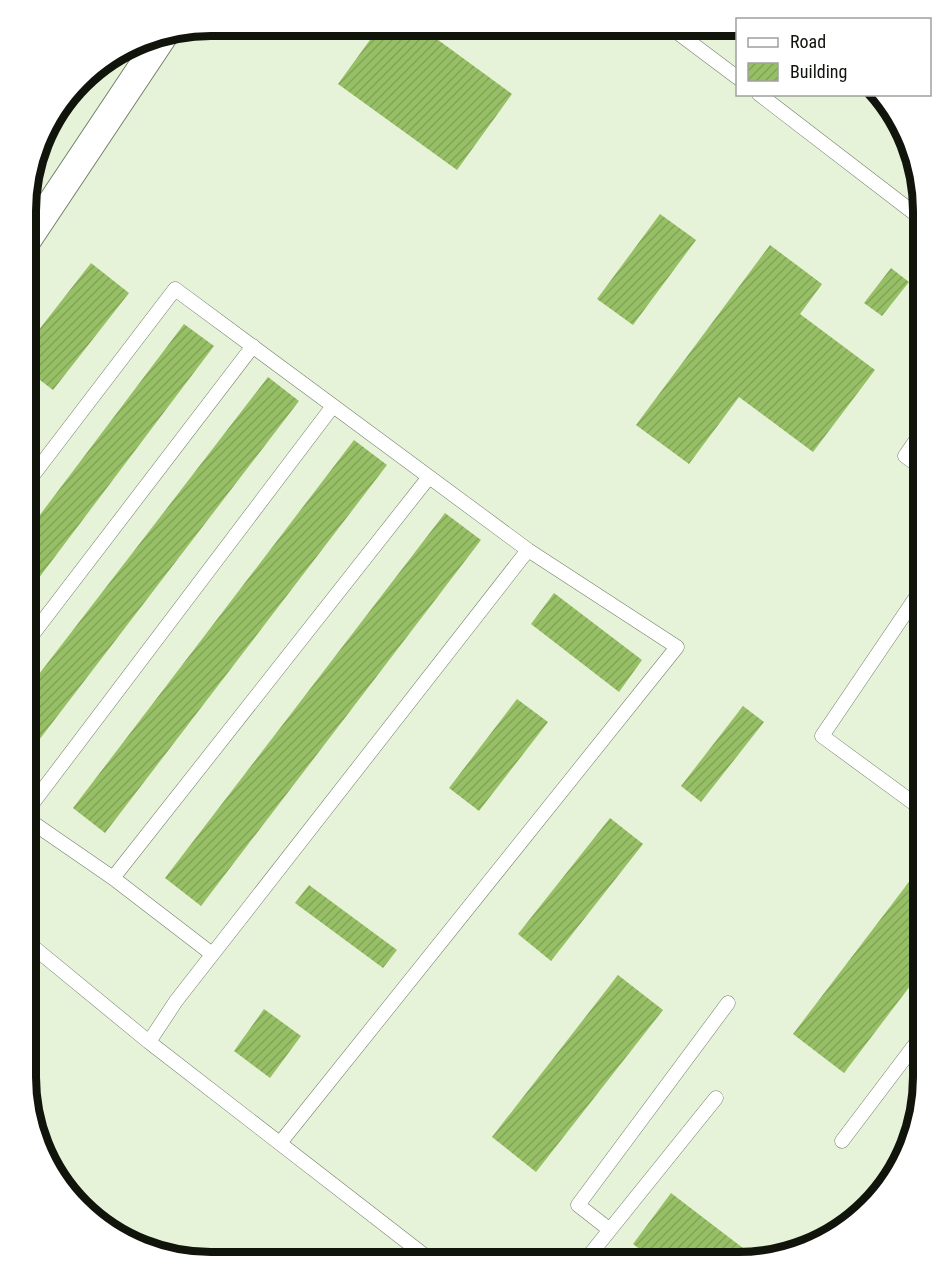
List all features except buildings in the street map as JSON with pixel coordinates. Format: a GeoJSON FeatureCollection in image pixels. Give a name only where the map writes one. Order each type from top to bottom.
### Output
{"type":"FeatureCollection","features":[{"type":"Feature","properties":{"kind":"street"},"geometry":{"type":"LineString","coordinates":[[36,226],[157,44]]}},
{"type":"Feature","properties":{"kind":"lane"},"geometry":{"type":"LineString","coordinates":[[682,36],[736,76]]}},
{"type":"Feature","properties":{"kind":"lane"},"geometry":{"type":"LineString","coordinates":[[762,96],[913,212]]}},
{"type":"Feature","properties":{"kind":"lane"},"geometry":{"type":"LineString","coordinates":[[36,471],[175,289],[528,550],[677,648],[280,1143]]}},
{"type":"Feature","properties":{"kind":"lane"},"geometry":{"type":"LineString","coordinates":[[36,630],[253,346]]}},
{"type":"Feature","properties":{"kind":"lane"},"geometry":{"type":"LineString","coordinates":[[36,799],[333,406]]}},
{"type":"Feature","properties":{"kind":"lane"},"geometry":{"type":"LineString","coordinates":[[913,444],[905,456],[913,462]]}},
{"type":"Feature","properties":{"kind":"lane"},"geometry":{"type":"LineString","coordinates":[[113,878],[429,477]]}},
{"type":"Feature","properties":{"kind":"lane"},"geometry":{"type":"LineString","coordinates":[[149,1041],[212,954],[528,550]]}},
{"type":"Feature","properties":{"kind":"lane"},"geometry":{"type":"LineString","coordinates":[[913,602],[822,736],[913,803]]}},
{"type":"Feature","properties":{"kind":"lane"},"geometry":{"type":"LineString","coordinates":[[36,825],[113,878],[212,954]]}},
{"type":"Feature","properties":{"kind":"lane"},"geometry":{"type":"LineString","coordinates":[[36,949],[149,1041],[420,1252]]}},
{"type":"Feature","properties":{"kind":"lane"},"geometry":{"type":"LineString","coordinates":[[610,1230],[578,1205],[728,1003]]}},
{"type":"Feature","properties":{"kind":"lane"},"geometry":{"type":"LineString","coordinates":[[842,1141],[913,1047]]}},
{"type":"Feature","properties":{"kind":"lane"},"geometry":{"type":"LineString","coordinates":[[592,1252],[716,1098]]}}]}
